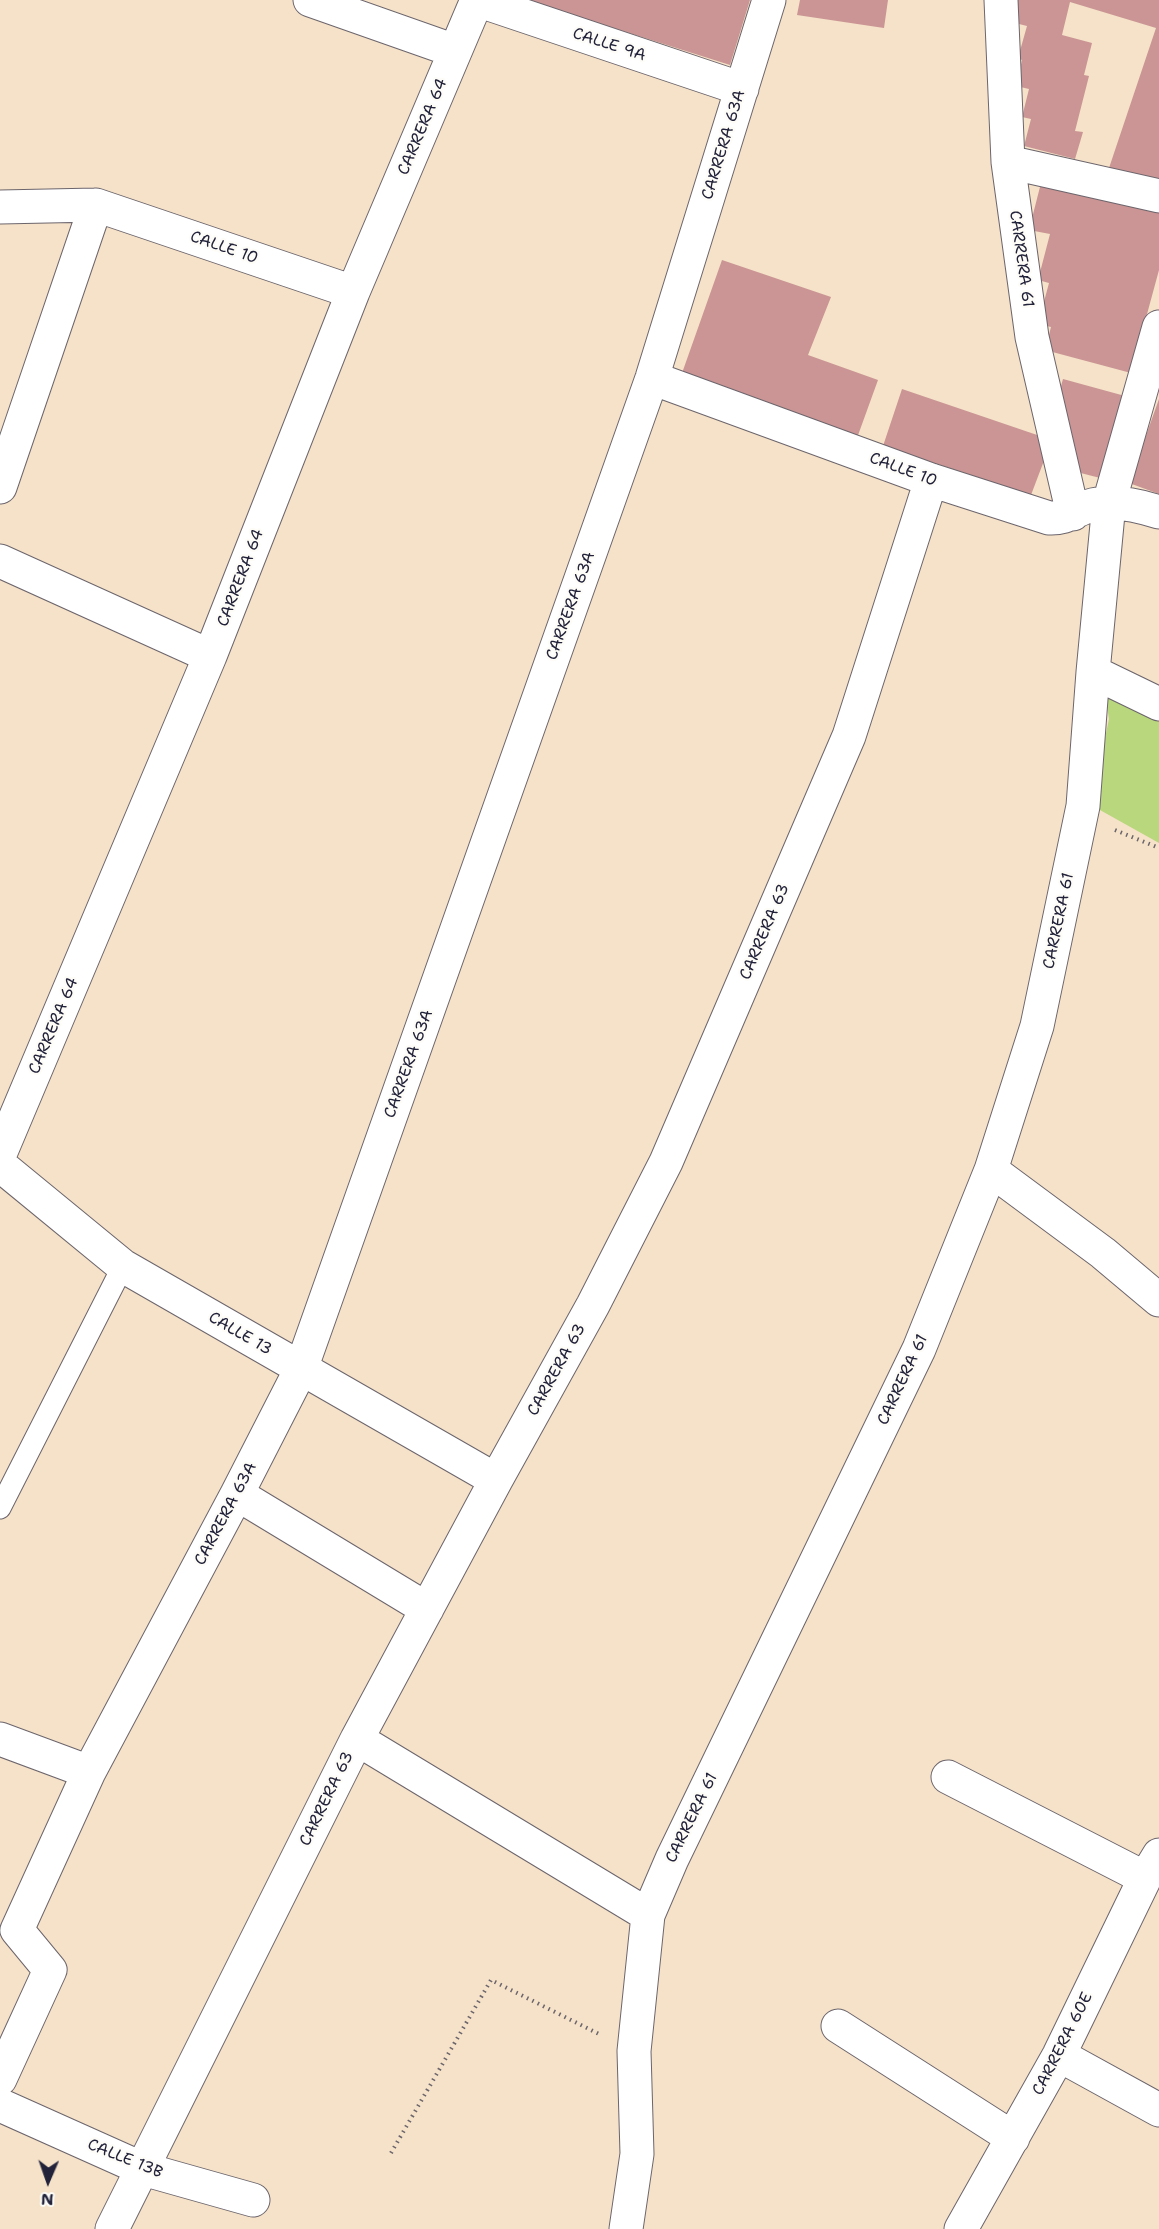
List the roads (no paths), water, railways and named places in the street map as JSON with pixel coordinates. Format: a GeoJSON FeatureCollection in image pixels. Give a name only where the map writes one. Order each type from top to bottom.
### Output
{"type":"FeatureCollection","features":[{"type":"Feature","properties":{"kind":"street"},"geometry":{"type":"LineString","coordinates":[[310,0],[455,51]]}},
{"type":"Feature","properties":{"kind":"street","name":"CARRERA 64"},"geometry":{"type":"LineString","coordinates":[[0,1154],[210,656],[353,292],[477,0]]}},
{"type":"Feature","properties":{"kind":"street","name":"CALLE 9A"},"geometry":{"type":"LineString","coordinates":[[477,0],[742,89]]}},
{"type":"Feature","properties":{"kind":"street","name":"CARRERA 63A"},"geometry":{"type":"LineString","coordinates":[[0,2079],[50,1970],[17,1930],[89,1772],[301,1369],[652,378],[769,0]]}},
{"type":"Feature","properties":{"kind":"street","name":"CARRERA 61"},"geometry":{"type":"LineString","coordinates":[[1001,0],[1008,162],[1032,337],[1073,514]]}},
{"type":"Feature","properties":{"kind":"street"},"geometry":{"type":"LineString","coordinates":[[1008,162],[1159,196]]}},
{"type":"Feature","properties":{"kind":"street"},"geometry":{"type":"LineString","coordinates":[[0,487],[96,205]]}},
{"type":"Feature","properties":{"kind":"street","name":"CALLE 10"},"geometry":{"type":"LineString","coordinates":[[0,207],[96,205],[353,292]]}},
{"type":"Feature","properties":{"kind":"street","name":"CARRERA 61"},"geometry":{"type":"LineString","coordinates":[[626,2229],[637,2154],[634,2052],[648,1915],[677,1848],[919,1349],[991,1170],[1037,1026],[1083,806],[1109,503],[1159,327]]}},
{"type":"Feature","properties":{"kind":"street","name":"CALLE 10"},"geometry":{"type":"LineString","coordinates":[[652,378],[931,480],[1049,518],[1063,517],[1089,506],[1109,503],[1132,505],[1159,513]]}},
{"type":"Feature","properties":{"kind":"street","name":"CARRERA 63"},"geometry":{"type":"LineString","coordinates":[[112,2229],[357,1739],[593,1305],[666,1162],[849,736],[931,480]]}},
{"type":"Feature","properties":{"kind":"street"},"geometry":{"type":"LineString","coordinates":[[0,561],[210,656]]}},
{"type":"Feature","properties":{"kind":"street"},"geometry":{"type":"LineString","coordinates":[[1093,672],[1159,704]]}},
{"type":"Feature","properties":{"kind":"street","name":"CALLE 13"},"geometry":{"type":"LineString","coordinates":[[0,1165],[123,1266],[496,1480]]}},
{"type":"Feature","properties":{"kind":"street"},"geometry":{"type":"LineString","coordinates":[[991,1170],[1103,1253],[1159,1300]]}},
{"type":"Feature","properties":{"kind":"street"},"geometry":{"type":"LineString","coordinates":[[237,1494],[427,1609]]}},
{"type":"Feature","properties":{"kind":"street"},"geometry":{"type":"LineString","coordinates":[[0,1739],[89,1772]]}},
{"type":"Feature","properties":{"kind":"street"},"geometry":{"type":"LineString","coordinates":[[357,1739],[648,1915]]}},
{"type":"Feature","properties":{"kind":"street"},"geometry":{"type":"LineString","coordinates":[[948,1777],[1152,1866]]}},
{"type":"Feature","properties":{"kind":"street","name":"CARRERA 60E"},"geometry":{"type":"LineString","coordinates":[[961,2229],[1059,2055],[1152,1866]]}},
{"type":"Feature","properties":{"kind":"street"},"geometry":{"type":"LineString","coordinates":[[838,2026],[1012,2138]]}},
{"type":"Feature","properties":{"kind":"street"},"geometry":{"type":"LineString","coordinates":[[1059,2055],[1159,2110]]}},
{"type":"Feature","properties":{"kind":"street","name":"CALLE 13B"},"geometry":{"type":"LineString","coordinates":[[0,2105],[143,2169],[253,2200]]}},
{"type":"Feature","properties":{"kind":"lane"},"geometry":{"type":"LineString","coordinates":[[0,1508],[123,1266]]}}]}
